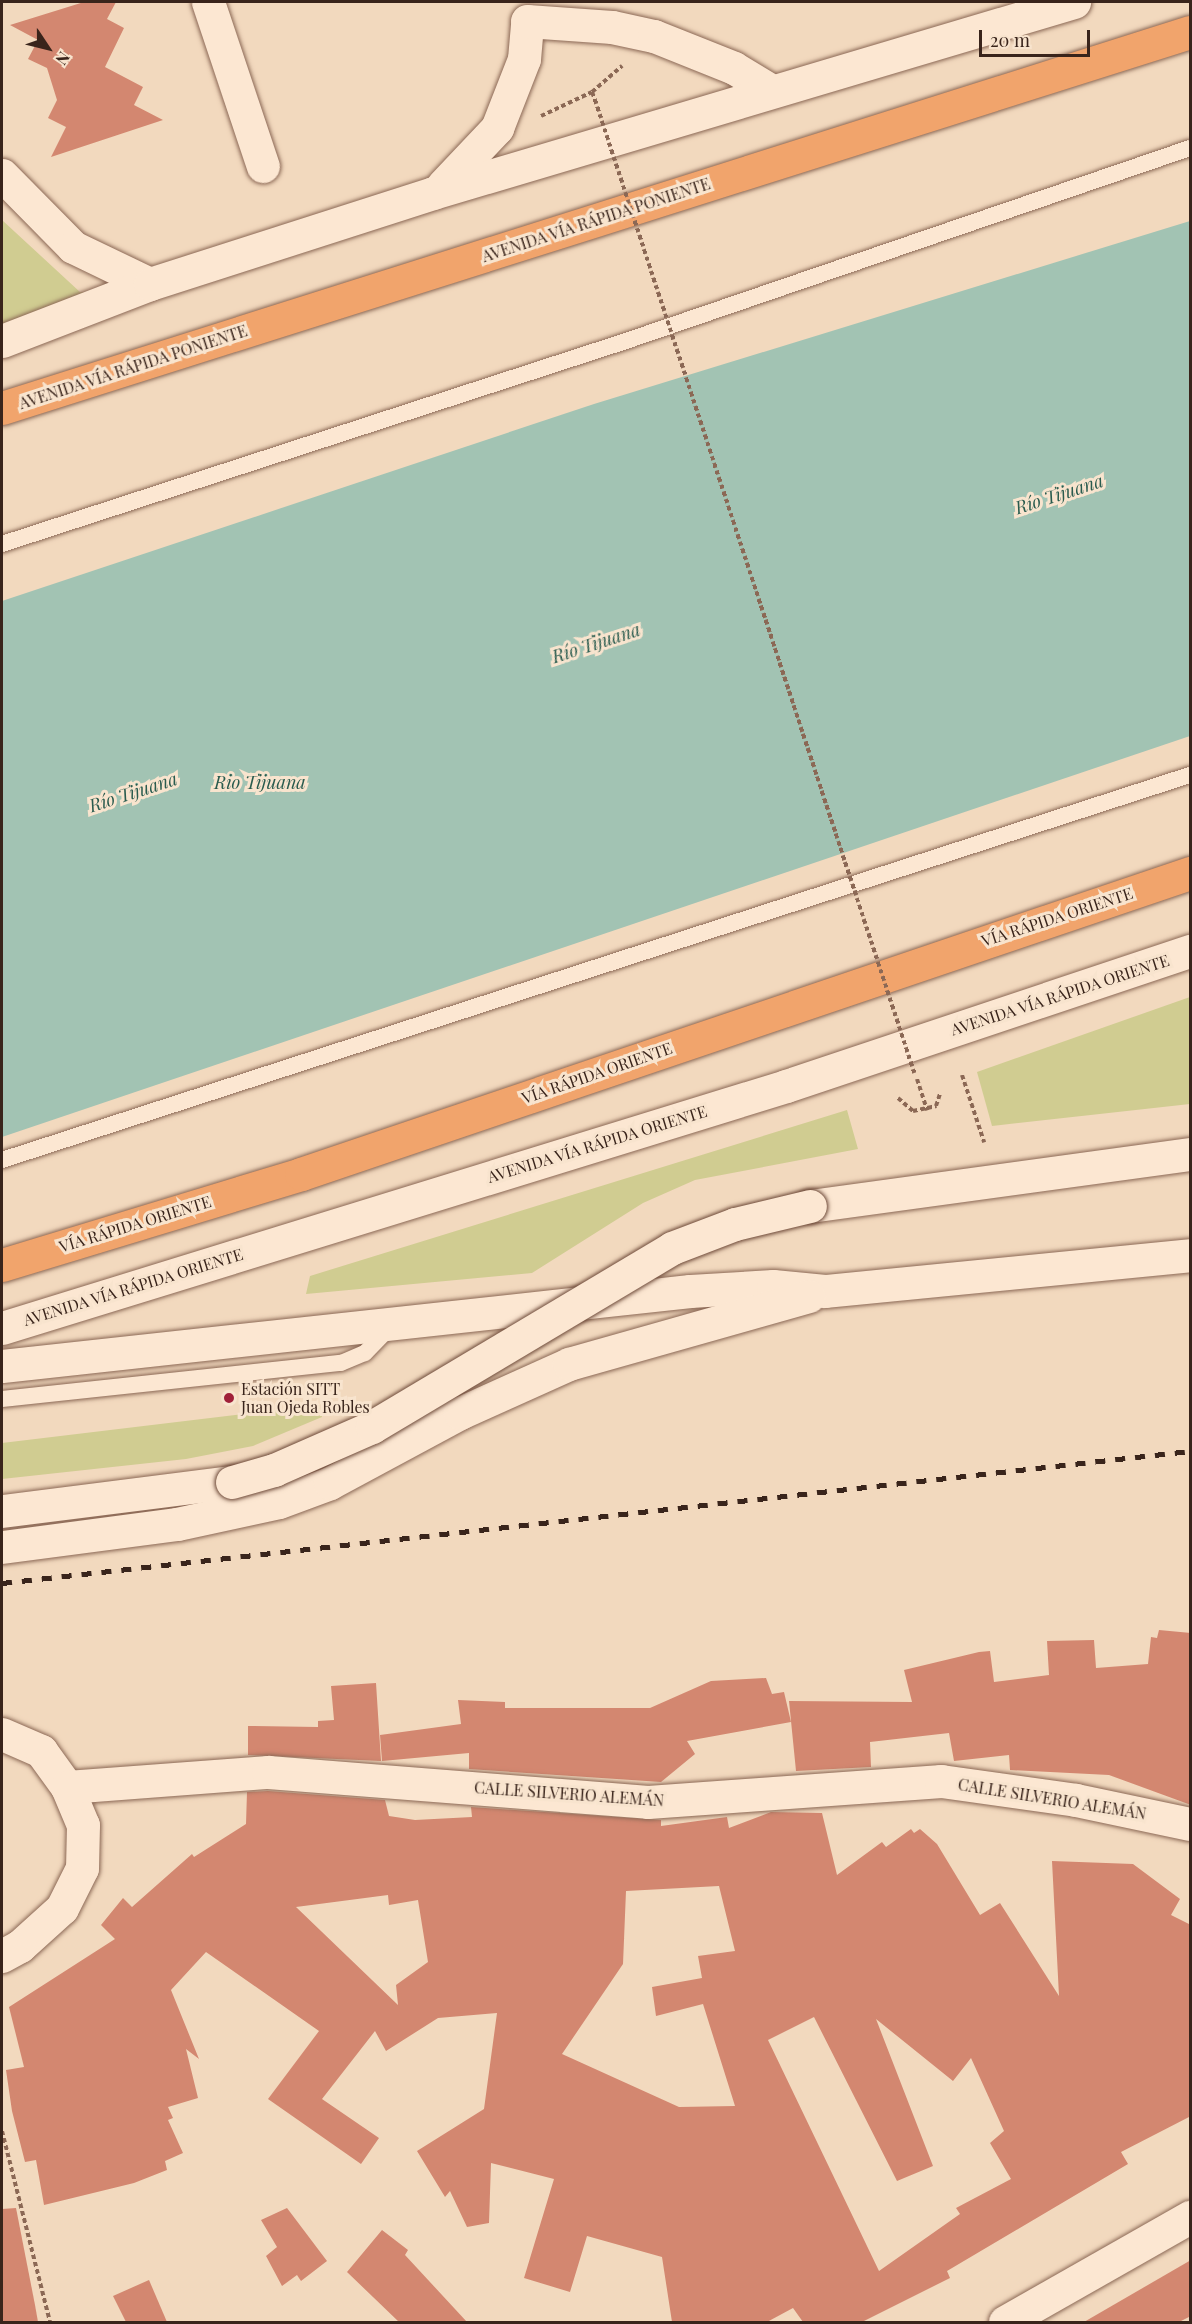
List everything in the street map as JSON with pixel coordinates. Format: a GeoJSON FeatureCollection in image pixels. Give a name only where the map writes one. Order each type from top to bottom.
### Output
{"type":"FeatureCollection","features":[{"type":"Feature","properties":{"kind":"highway","name":"AVENIDA VÍA RÁPIDA PONIENTE"},"geometry":{"type":"LineString","coordinates":[[2,408],[1191,32]]}},
{"type":"Feature","properties":{"kind":"highway","name":"VÍA RÁPIDA ORIENTE"},"geometry":{"type":"LineString","coordinates":[[2,1265],[301,1174],[1088,905],[1191,873]]}},
{"type":"Feature","properties":{"kind":"highway"},"geometry":{"type":"LineString","coordinates":[[1088,905],[1191,887]]}},
{"type":"Feature","properties":{"kind":"main road"},"geometry":{"type":"LineString","coordinates":[[208,2],[264,166]]}},
{"type":"Feature","properties":{"kind":"main road"},"geometry":{"type":"LineString","coordinates":[[2,341],[150,284],[432,193],[772,91],[1010,11],[1074,2]]}},
{"type":"Feature","properties":{"kind":"main road"},"geometry":{"type":"LineString","coordinates":[[432,193],[474,158],[497,128],[524,59],[524,11],[654,36],[734,68],[772,91]]}},
{"type":"Feature","properties":{"kind":"main road"},"geometry":{"type":"LineString","coordinates":[[2,175],[73,248],[150,284]]}},
{"type":"Feature","properties":{"kind":"main road","name":"AVENIDA VÍA RÁPIDA ORIENTE"},"geometry":{"type":"LineString","coordinates":[[2,1328],[786,1086],[1191,951]]}},
{"type":"Feature","properties":{"kind":"main road"},"geometry":{"type":"LineString","coordinates":[[2,1511],[232,1482],[274,1470],[372,1427],[672,1248],[735,1224],[810,1206],[1191,1154]]}},
{"type":"Feature","properties":{"kind":"main road"},"geometry":{"type":"LineString","coordinates":[[2,1547],[177,1524],[279,1502],[330,1483],[460,1413],[569,1364],[825,1291],[1191,1255]]}},
{"type":"Feature","properties":{"kind":"main road"},"geometry":{"type":"LineString","coordinates":[[2,1366],[390,1327],[690,1291],[773,1286],[825,1291]]}},
{"type":"Feature","properties":{"kind":"main road"},"geometry":{"type":"LineString","coordinates":[[2,1734],[41,1751],[67,1787],[83,1825],[82,1868],[62,1908],[20,1946],[2,1956]]}},
{"type":"Feature","properties":{"kind":"main road","name":"CALLE SILVERIO ALEMÁN"},"geometry":{"type":"LineString","coordinates":[[67,1787],[268,1772],[648,1802],[941,1781],[1076,1800],[1191,1824]]}},
{"type":"Feature","properties":{"kind":"main road"},"geometry":{"type":"LineString","coordinates":[[1005,2322],[1191,2217]]}},
{"type":"Feature","properties":{"kind":"lane"},"geometry":{"type":"LineString","coordinates":[[2,544],[634,338],[1191,148]]}},
{"type":"Feature","properties":{"kind":"lane"},"geometry":{"type":"LineString","coordinates":[[2,1160],[1191,775]]}},
{"type":"Feature","properties":{"kind":"lane"},"geometry":{"type":"LineString","coordinates":[[2,1399],[341,1363],[365,1353],[390,1327]]}},
{"type":"Feature","properties":{"kind":"path"},"geometry":{"type":"LineString","coordinates":[[558,105],[592,92],[626,64]]}},
{"type":"Feature","properties":{"kind":"path"},"geometry":{"type":"LineString","coordinates":[[592,92],[927,1110]]}},
{"type":"Feature","properties":{"kind":"path"},"geometry":{"type":"LineString","coordinates":[[962,1075],[984,1142]]}},
{"type":"Feature","properties":{"kind":"path"},"geometry":{"type":"LineString","coordinates":[[898,1098],[913,1111],[927,1110],[940,1094]]}},
{"type":"Feature","properties":{"kind":"path"},"geometry":{"type":"LineString","coordinates":[[2,2131],[50,2322]]}},
{"type":"Feature","properties":{"kind":"shaded area"},"geometry":{"type":"Polygon","coordinates":[[[2,220],[80,292],[101,293],[2,330],[2,220]]]}},
{"type":"Feature","properties":{"kind":"shaded area"},"geometry":{"type":"Polygon","coordinates":[[[1190,997],[1190,1104],[992,1126],[977,1072],[1190,997]]]}},
{"type":"Feature","properties":{"kind":"shaded area"},"geometry":{"type":"Polygon","coordinates":[[[847,1110],[858,1149],[695,1180],[643,1203],[532,1273],[306,1294],[310,1276],[847,1110]]]}},
{"type":"Feature","properties":{"kind":"shaded area"},"geometry":{"type":"Polygon","coordinates":[[[319,1405],[322,1417],[253,1446],[186,1459],[2,1479],[2,1443],[319,1405]]]}},
{"type":"Feature","properties":{"kind":"water","name":"Rio Tijuana"},"geometry":{"type":"Polygon","coordinates":[[[1190,221],[1190,736],[2,1137],[2,601],[594,404],[1190,221]]]}},
{"type":"Feature","properties":{"kind":"building"},"geometry":{"type":"Polygon","coordinates":[[[84,2],[116,2],[107,19],[124,28],[105,67],[143,87],[134,105],[163,120],[51,157],[66,127],[48,118],[57,100],[47,68],[28,59],[38,40],[10,25],[84,2]]]}},
{"type":"Feature","properties":{"kind":"building"},"geometry":{"type":"Polygon","coordinates":[[[1159,1630],[1191,1633],[1191,1805],[1109,1775],[1010,1770],[1009,1755],[954,1761],[949,1733],[870,1742],[871,1767],[796,1771],[789,1701],[912,1702],[904,1670],[979,1652],[990,1651],[994,1682],[1049,1675],[1047,1641],[1094,1640],[1096,1668],[1148,1664],[1151,1637],[1157,1638],[1159,1630]]]}},
{"type":"Feature","properties":{"kind":"building"},"geometry":{"type":"Polygon","coordinates":[[[766,1678],[772,1694],[784,1692],[791,1722],[687,1741],[695,1754],[661,1782],[469,1769],[469,1753],[382,1761],[380,1735],[461,1724],[458,1700],[505,1702],[505,1708],[650,1708],[711,1681],[766,1678]]]}},
{"type":"Feature","properties":{"kind":"building"},"geometry":{"type":"Polygon","coordinates":[[[376,1683],[381,1761],[248,1755],[248,1726],[318,1727],[318,1721],[334,1720],[331,1686],[376,1683]]]}},
{"type":"Feature","properties":{"kind":"building"},"geometry":{"type":"Polygon","coordinates":[[[268,1791],[385,1800],[389,1816],[415,1820],[472,1817],[471,1807],[661,1820],[661,1826],[727,1817],[729,1828],[771,1812],[822,1813],[837,1875],[882,1842],[886,1847],[911,1829],[914,1833],[920,1829],[937,1844],[980,1915],[1000,1903],[1059,1996],[1052,1861],[1133,1864],[1180,1899],[1171,1915],[1191,1925],[1191,2116],[1121,2152],[1128,2164],[947,2271],[950,2278],[862,2322],[803,2322],[793,2308],[767,2322],[672,2322],[662,2257],[587,2236],[570,2292],[524,2278],[554,2179],[491,2163],[489,2223],[467,2227],[450,2191],[445,2197],[417,2151],[484,2109],[497,2013],[438,2018],[386,2051],[375,2031],[322,2099],[379,2138],[361,2164],[268,2099],[319,2031],[206,1952],[171,1990],[199,2059],[186,2049],[198,2098],[168,2107],[173,2118],[168,2120],[183,2153],[165,2161],[167,2170],[134,2183],[44,2205],[36,2160],[25,2162],[12,2111],[6,2070],[24,2067],[9,2007],[115,1939],[101,1925],[123,1898],[132,1907],[192,1854],[194,1857],[246,1824],[247,1792],[268,1791]],[[719,1886],[626,1891],[623,1964],[562,2054],[679,2107],[735,2106],[703,2004],[656,2016],[652,1987],[702,1978],[698,1956],[735,1951],[719,1886]],[[388,1895],[296,1907],[398,2005],[396,1985],[428,1962],[418,1900],[389,1905],[388,1895]],[[814,2017],[768,2040],[879,2271],[960,2214],[956,2208],[1011,2179],[990,2143],[1004,2131],[971,2058],[953,2081],[876,2019],[933,2166],[897,2181],[814,2017]]]}},
{"type":"Feature","properties":{"kind":"building"},"geometry":{"type":"Polygon","coordinates":[[[16,2208],[38,2322],[2,2322],[2,2209],[16,2208]]]}},
{"type":"Feature","properties":{"kind":"building"},"geometry":{"type":"Polygon","coordinates":[[[287,2208],[327,2261],[301,2281],[297,2275],[282,2286],[266,2256],[277,2247],[261,2220],[287,2208]]]}},
{"type":"Feature","properties":{"kind":"building"},"geometry":{"type":"Polygon","coordinates":[[[382,2230],[408,2250],[405,2255],[467,2322],[399,2322],[347,2272],[382,2230]]]}},
{"type":"Feature","properties":{"kind":"building"},"geometry":{"type":"Polygon","coordinates":[[[1191,2260],[1191,2316],[1179,2322],[1084,2322],[1191,2260]]]}},
{"type":"Feature","properties":{"kind":"building"},"geometry":{"type":"Polygon","coordinates":[[[149,2280],[167,2322],[126,2322],[113,2296],[149,2280]]]}},
{"type":"Feature","properties":{"kind":"railway"},"geometry":{"type":"LineString","coordinates":[[2,1583],[1190,1451]]}},
{"type":"Feature","properties":{"kind":"place","name":"Estación SITT Juan Ojeda Robles"},"geometry":{"type":"Point","coordinates":[229,1398]}},
{"type":"Feature","properties":{"kind":"water label","name":"Río Tijuana"},"geometry":{"type":"Point","coordinates":[1059,494]}},
{"type":"Feature","properties":{"kind":"water label","name":"Río Tijuana"},"geometry":{"type":"Point","coordinates":[596,643]}},
{"type":"Feature","properties":{"kind":"water label","name":"Río Tijuana"},"geometry":{"type":"Point","coordinates":[133,792]}}]}
